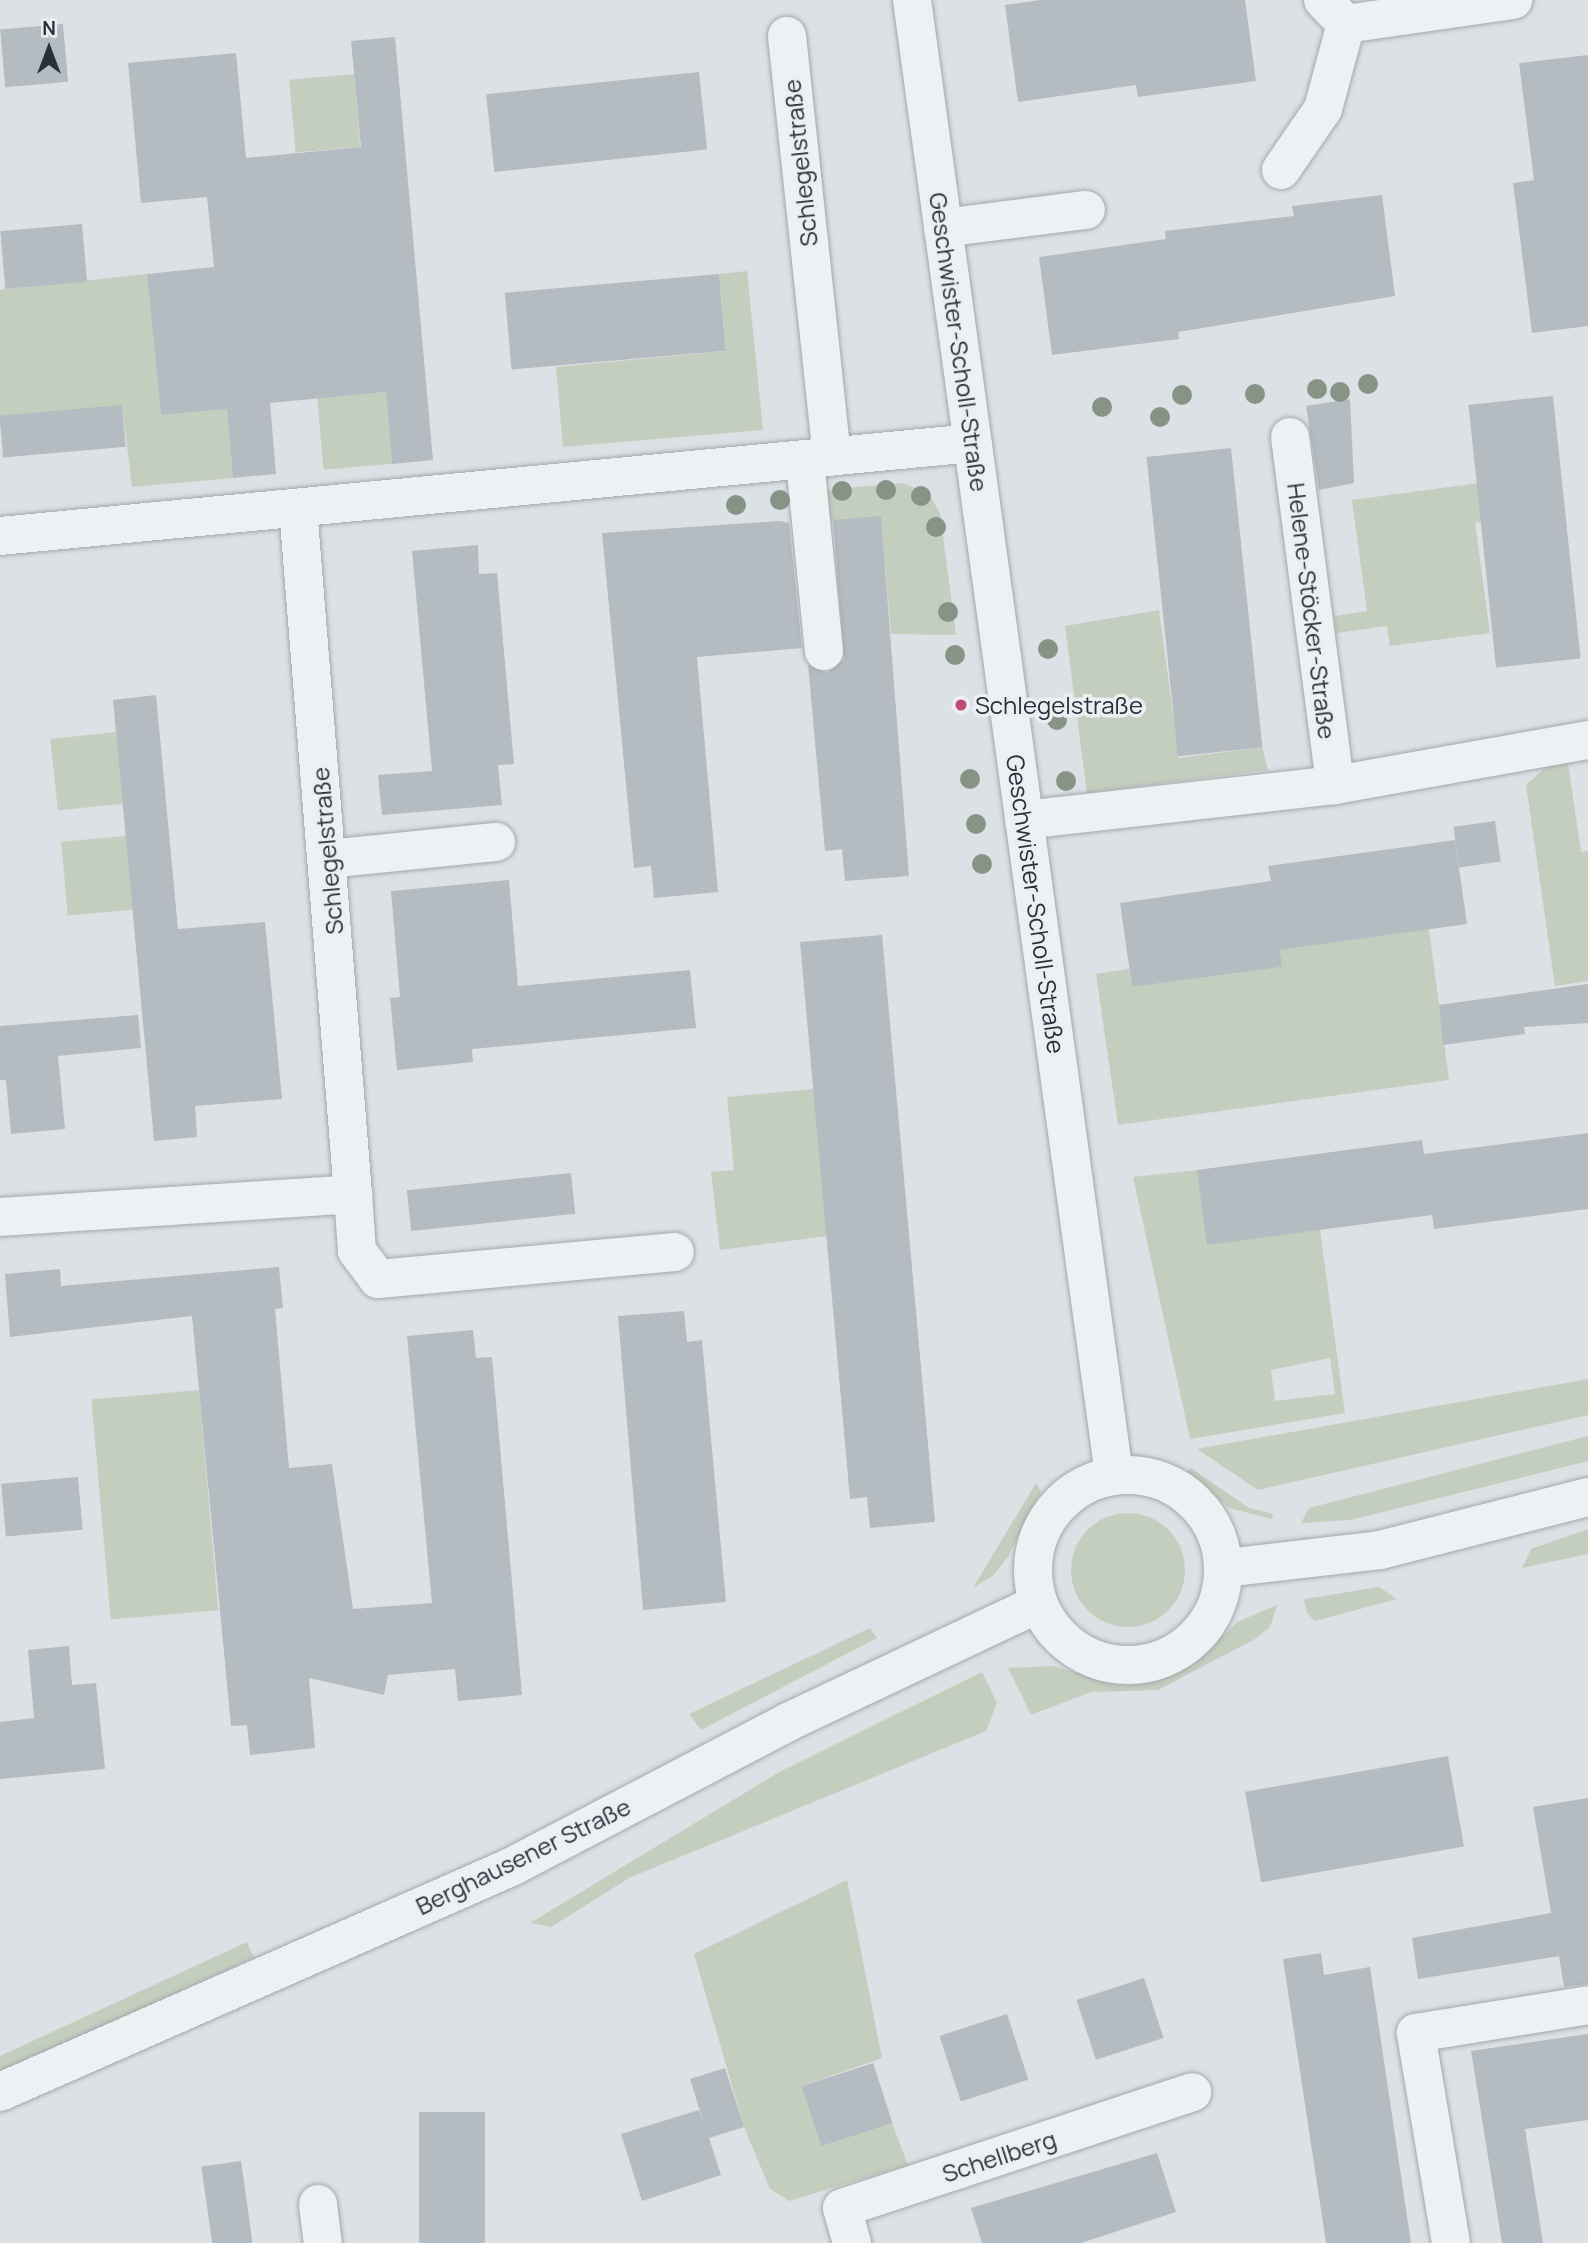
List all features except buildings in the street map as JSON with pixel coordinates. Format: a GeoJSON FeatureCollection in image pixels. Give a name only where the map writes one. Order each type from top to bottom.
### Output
{"type":"FeatureCollection","features":[{"type":"Feature","properties":{"kind":"street","name":"Geschwister-Scholl-Straße"},"geometry":{"type":"LineString","coordinates":[[912,0],[1114,1475]]}},
{"type":"Feature","properties":{"kind":"street"},"geometry":{"type":"LineString","coordinates":[[1281,170],[1323,109],[1335,12],[1513,0]]}},
{"type":"Feature","properties":{"kind":"street","name":"Schlegelstraße"},"geometry":{"type":"LineString","coordinates":[[787,36],[818,459],[824,650]]}},
{"type":"Feature","properties":{"kind":"street"},"geometry":{"type":"LineString","coordinates":[[943,228],[1086,210]]}},
{"type":"Feature","properties":{"kind":"street","name":"Helene-Stöcker-Straße"},"geometry":{"type":"LineString","coordinates":[[1290,437],[1335,785]]}},
{"type":"Feature","properties":{"kind":"street"},"geometry":{"type":"LineString","coordinates":[[0,536],[973,443]]}},
{"type":"Feature","properties":{"kind":"street","name":"Schlegelstraße"},"geometry":{"type":"LineString","coordinates":[[298,508],[358,1251],[378,1279],[675,1252]]}},
{"type":"Feature","properties":{"kind":"street"},"geometry":{"type":"LineString","coordinates":[[1024,820],[1335,785],[1588,740]]}},
{"type":"Feature","properties":{"kind":"street"},"geometry":{"type":"LineString","coordinates":[[328,859],[496,842]]}},
{"type":"Feature","properties":{"kind":"street"},"geometry":{"type":"LineString","coordinates":[[0,1217],[353,1194]]}},
{"type":"Feature","properties":{"kind":"street"},"geometry":{"type":"LineString","coordinates":[[1114,1475],[1147,1476],[1185,1494],[1219,1536],[1225,1568],[1208,1625],[1161,1661],[1132,1666],[1093,1659],[1053,1630],[1038,1604],[1033,1567],[1046,1522],[1063,1500],[1114,1475]]}},
{"type":"Feature","properties":{"kind":"street"},"geometry":{"type":"LineString","coordinates":[[1225,1568],[1380,1550],[1588,1497]]}},
{"type":"Feature","properties":{"kind":"street","name":"Berghausener Straße"},"geometry":{"type":"LineString","coordinates":[[0,2092],[511,1867],[788,1722],[1038,1604]]}},
{"type":"Feature","properties":{"kind":"street"},"geometry":{"type":"LineString","coordinates":[[1451,2243],[1416,2033],[1588,2006]]}},
{"type":"Feature","properties":{"kind":"street","name":"Schellberg"},"geometry":{"type":"LineString","coordinates":[[847,2225],[1192,2092]]}},
{"type":"Feature","properties":{"kind":"street"},"geometry":{"type":"LineString","coordinates":[[318,2204],[323,2243]]}},
{"type":"Feature","properties":{"kind":"green space"},"geometry":{"type":"Polygon","coordinates":[[[354,74],[360,147],[296,152],[289,80],[354,74]]]}},
{"type":"Feature","properties":{"kind":"green space"},"geometry":{"type":"Polygon","coordinates":[[[747,271],[763,430],[563,447],[556,367],[726,351],[719,274],[747,271]]]}},
{"type":"Feature","properties":{"kind":"green space"},"geometry":{"type":"Polygon","coordinates":[[[147,274],[161,415],[227,409],[233,478],[132,487],[122,406],[0,417],[0,290],[147,274]]]}},
{"type":"Feature","properties":{"kind":"green space"},"geometry":{"type":"Polygon","coordinates":[[[386,392],[392,464],[324,470],[317,398],[386,392]]]}},
{"type":"Feature","properties":{"kind":"green space"},"geometry":{"type":"Polygon","coordinates":[[[902,483],[928,493],[940,513],[956,635],[891,634],[881,517],[827,521],[824,490],[902,483]]]}},
{"type":"Feature","properties":{"kind":"green space"},"geometry":{"type":"Polygon","coordinates":[[[1479,483],[1484,521],[1475,523],[1490,633],[1390,646],[1387,626],[1337,633],[1334,616],[1367,611],[1352,500],[1479,483]]]}},
{"type":"Feature","properties":{"kind":"green space"},"geometry":{"type":"Polygon","coordinates":[[[1159,610],[1179,758],[1262,747],[1268,770],[1087,793],[1065,626],[1159,610]]]}},
{"type":"Feature","properties":{"kind":"green space"},"geometry":{"type":"Polygon","coordinates":[[[116,732],[124,804],[58,811],[50,739],[116,732]]]}},
{"type":"Feature","properties":{"kind":"green space"},"geometry":{"type":"Polygon","coordinates":[[[1566,749],[1581,852],[1588,851],[1588,981],[1555,986],[1526,785],[1566,749]]]}},
{"type":"Feature","properties":{"kind":"green space"},"geometry":{"type":"Polygon","coordinates":[[[126,836],[132,910],[68,915],[61,842],[126,836]]]}},
{"type":"Feature","properties":{"kind":"green space"},"geometry":{"type":"Polygon","coordinates":[[[1429,929],[1449,1080],[1118,1125],[1096,974],[1129,969],[1132,987],[1282,967],[1280,950],[1429,929]]]}},
{"type":"Feature","properties":{"kind":"green space"},"geometry":{"type":"Polygon","coordinates":[[[813,1089],[843,1234],[720,1250],[711,1172],[734,1170],[727,1097],[813,1089]]]}},
{"type":"Feature","properties":{"kind":"green space"},"geometry":{"type":"Polygon","coordinates":[[[1197,1170],[1320,1230],[1345,1413],[1190,1439],[1133,1177],[1197,1170]],[[1330,1358],[1271,1370],[1275,1401],[1335,1394],[1330,1358]]]}},
{"type":"Feature","properties":{"kind":"green space"},"geometry":{"type":"Polygon","coordinates":[[[1588,1379],[1588,1415],[1258,1490],[1197,1449],[1588,1379]]]}},
{"type":"Feature","properties":{"kind":"green space"},"geometry":{"type":"Polygon","coordinates":[[[199,1390],[218,1610],[111,1620],[91,1399],[199,1390]]]}},
{"type":"Feature","properties":{"kind":"green space"},"geometry":{"type":"Polygon","coordinates":[[[1588,1436],[1588,1461],[1351,1520],[1301,1523],[1309,1508],[1588,1436]]]}},
{"type":"Feature","properties":{"kind":"green space"},"geometry":{"type":"Polygon","coordinates":[[[1191,1468],[1249,1508],[1273,1514],[1272,1519],[1229,1508],[1186,1472],[1191,1468]]]}},
{"type":"Feature","properties":{"kind":"green space"},"geometry":{"type":"Polygon","coordinates":[[[1036,1483],[1041,1492],[1009,1555],[994,1575],[973,1588],[1036,1483]]]}},
{"type":"Feature","properties":{"kind":"green space"},"geometry":{"type":"Polygon","coordinates":[[[1128,1513],[1150,1517],[1168,1530],[1181,1548],[1185,1570],[1181,1592],[1168,1610],[1150,1623],[1128,1627],[1106,1623],[1088,1610],[1075,1592],[1071,1570],[1075,1548],[1088,1530],[1106,1517],[1128,1513]]]}},
{"type":"Feature","properties":{"kind":"green space"},"geometry":{"type":"Polygon","coordinates":[[[1588,1529],[1588,1554],[1522,1568],[1531,1549],[1588,1529]]]}},
{"type":"Feature","properties":{"kind":"green space"},"geometry":{"type":"Polygon","coordinates":[[[1379,1587],[1397,1599],[1315,1621],[1307,1613],[1304,1599],[1379,1587]]]}},
{"type":"Feature","properties":{"kind":"green space"},"geometry":{"type":"Polygon","coordinates":[[[1277,1605],[1270,1627],[1255,1639],[1158,1690],[1091,1692],[1031,1715],[1008,1668],[1053,1666],[1123,1686],[1155,1682],[1200,1659],[1237,1622],[1277,1605]]]}},
{"type":"Feature","properties":{"kind":"green space"},"geometry":{"type":"Polygon","coordinates":[[[870,1628],[877,1638],[701,1730],[689,1714],[870,1628]]]}},
{"type":"Feature","properties":{"kind":"green space"},"geometry":{"type":"Polygon","coordinates":[[[982,1672],[997,1703],[986,1731],[629,1878],[551,1927],[530,1923],[781,1771],[982,1672]]]}},
{"type":"Feature","properties":{"kind":"green space"},"geometry":{"type":"Polygon","coordinates":[[[847,1880],[882,2058],[802,2086],[821,2145],[892,2123],[908,2165],[789,2201],[770,2189],[744,2127],[694,1954],[847,1880]]]}},
{"type":"Feature","properties":{"kind":"green space"},"geometry":{"type":"Polygon","coordinates":[[[247,1942],[254,1958],[0,2072],[0,2056],[247,1942]]]}},
{"type":"Feature","properties":{"kind":"place","name":"Schlegelstraße"},"geometry":{"type":"Point","coordinates":[961,705]}}]}
